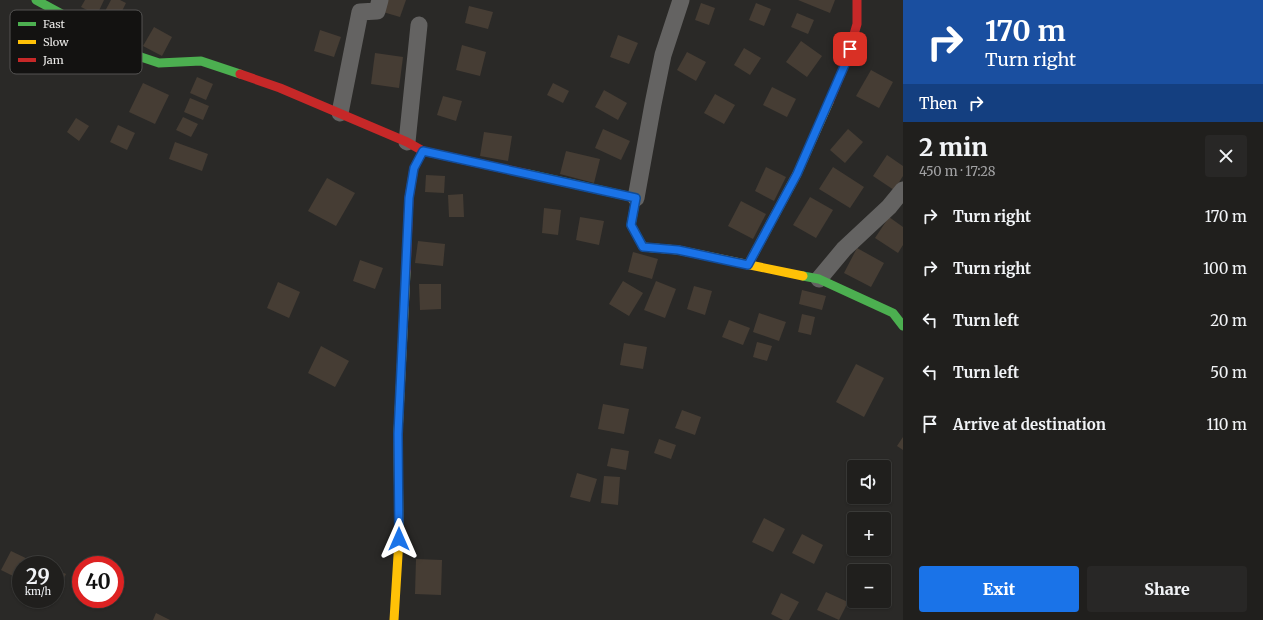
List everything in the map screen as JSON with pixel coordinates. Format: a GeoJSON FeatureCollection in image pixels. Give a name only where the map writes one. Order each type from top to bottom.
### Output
{"type":"FeatureCollection","features":[{"type":"Feature","properties":{"kind":"street"},"geometry":{"type":"LineString","coordinates":[[36,0],[56,10]]}},
{"type":"Feature","properties":{"kind":"street"},"geometry":{"type":"LineString","coordinates":[[340,113],[360,12],[377,11],[380,0]]}},
{"type":"Feature","properties":{"kind":"street"},"geometry":{"type":"LineString","coordinates":[[681,0],[664,55],[631,225],[643,247],[678,250],[819,279],[893,313],[903,326]]}},
{"type":"Feature","properties":{"kind":"street"},"geometry":{"type":"LineString","coordinates":[[748,265],[797,174],[846,62],[857,24],[857,0]]}},
{"type":"Feature","properties":{"kind":"street"},"geometry":{"type":"LineString","coordinates":[[407,142],[420,25]]}},
{"type":"Feature","properties":{"kind":"street"},"geometry":{"type":"LineString","coordinates":[[142,57],[159,63],[201,61],[280,88],[407,142],[423,151],[636,198]]}},
{"type":"Feature","properties":{"kind":"street"},"geometry":{"type":"LineString","coordinates":[[394,620],[399,539],[398,434],[409,198],[414,168],[423,151]]}},
{"type":"Feature","properties":{"kind":"street"},"geometry":{"type":"LineString","coordinates":[[819,279],[844,249],[888,207],[903,190]]}},
{"type":"Feature","properties":{"kind":"building"},"geometry":{"type":"Polygon","coordinates":[[[85,0],[104,0],[99,10],[87,10],[81,7],[85,0]]]}},
{"type":"Feature","properties":{"kind":"building"},"geometry":{"type":"Polygon","coordinates":[[[111,0],[120,0],[126,3],[122,10],[106,10],[111,0]]]}},
{"type":"Feature","properties":{"kind":"building"},"geometry":{"type":"Polygon","coordinates":[[[387,0],[406,0],[400,17],[383,12],[387,0]]]}},
{"type":"Feature","properties":{"kind":"building"},"geometry":{"type":"Polygon","coordinates":[[[798,0],[835,0],[830,13],[798,0]]]}},
{"type":"Feature","properties":{"kind":"building"},"geometry":{"type":"Polygon","coordinates":[[[701,3],[715,8],[709,25],[695,20],[701,3]]]}},
{"type":"Feature","properties":{"kind":"building"},"geometry":{"type":"Polygon","coordinates":[[[756,3],[771,9],[764,26],[749,20],[756,3]]]}},
{"type":"Feature","properties":{"kind":"building"},"geometry":{"type":"Polygon","coordinates":[[[469,6],[493,12],[488,29],[465,23],[469,6]]]}},
{"type":"Feature","properties":{"kind":"building"},"geometry":{"type":"Polygon","coordinates":[[[797,13],[814,20],[808,34],[791,27],[797,13]]]}},
{"type":"Feature","properties":{"kind":"building"},"geometry":{"type":"Polygon","coordinates":[[[154,27],[172,37],[162,56],[143,46],[154,27]]]}},
{"type":"Feature","properties":{"kind":"building"},"geometry":{"type":"Polygon","coordinates":[[[320,30],[341,37],[334,57],[314,51],[320,30]]]}},
{"type":"Feature","properties":{"kind":"building"},"geometry":{"type":"Polygon","coordinates":[[[618,35],[638,43],[629,64],[610,57],[618,35]]]}},
{"type":"Feature","properties":{"kind":"building"},"geometry":{"type":"Polygon","coordinates":[[[801,41],[822,56],[807,77],[786,62],[801,41]]]}},
{"type":"Feature","properties":{"kind":"building"},"geometry":{"type":"Polygon","coordinates":[[[462,45],[486,52],[480,76],[456,70],[462,45]]]}},
{"type":"Feature","properties":{"kind":"building"},"geometry":{"type":"Polygon","coordinates":[[[744,48],[761,58],[750,75],[734,65],[744,48]]]}},
{"type":"Feature","properties":{"kind":"building"},"geometry":{"type":"Polygon","coordinates":[[[687,52],[706,62],[696,81],[677,70],[687,52]]]}},
{"type":"Feature","properties":{"kind":"building"},"geometry":{"type":"Polygon","coordinates":[[[375,53],[403,57],[399,88],[371,84],[375,53]]]}},
{"type":"Feature","properties":{"kind":"building"},"geometry":{"type":"Polygon","coordinates":[[[871,70],[893,82],[879,108],[856,96],[871,70]]]}},
{"type":"Feature","properties":{"kind":"building"},"geometry":{"type":"Polygon","coordinates":[[[197,77],[213,84],[206,100],[190,93],[197,77]]]}},
{"type":"Feature","properties":{"kind":"building"},"geometry":{"type":"Polygon","coordinates":[[[143,83],[169,95],[155,124],[129,112],[143,83]]]}},
{"type":"Feature","properties":{"kind":"building"},"geometry":{"type":"Polygon","coordinates":[[[553,83],[569,91],[563,103],[547,95],[553,83]]]}},
{"type":"Feature","properties":{"kind":"building"},"geometry":{"type":"Polygon","coordinates":[[[772,87],[796,99],[787,117],[763,105],[772,87]]]}},
{"type":"Feature","properties":{"kind":"building"},"geometry":{"type":"Polygon","coordinates":[[[604,90],[627,103],[618,120],[595,107],[604,90]]]}},
{"type":"Feature","properties":{"kind":"building"},"geometry":{"type":"Polygon","coordinates":[[[715,94],[735,105],[724,124],[704,113],[715,94]]]}},
{"type":"Feature","properties":{"kind":"building"},"geometry":{"type":"Polygon","coordinates":[[[443,96],[462,101],[456,121],[437,115],[443,96]]]}},
{"type":"Feature","properties":{"kind":"building"},"geometry":{"type":"Polygon","coordinates":[[[190,98],[209,106],[203,120],[184,112],[190,98]]]}},
{"type":"Feature","properties":{"kind":"building"},"geometry":{"type":"Polygon","coordinates":[[[183,117],[198,124],[191,137],[176,130],[183,117]]]}},
{"type":"Feature","properties":{"kind":"building"},"geometry":{"type":"Polygon","coordinates":[[[76,118],[89,126],[79,141],[67,132],[76,118]]]}},
{"type":"Feature","properties":{"kind":"building"},"geometry":{"type":"Polygon","coordinates":[[[118,125],[135,133],[127,150],[110,142],[118,125]]]}},
{"type":"Feature","properties":{"kind":"building"},"geometry":{"type":"Polygon","coordinates":[[[603,129],[630,141],[621,160],[595,148],[603,129]]]}},
{"type":"Feature","properties":{"kind":"building"},"geometry":{"type":"Polygon","coordinates":[[[848,129],[863,142],[845,163],[830,150],[848,129]]]}},
{"type":"Feature","properties":{"kind":"building"},"geometry":{"type":"Polygon","coordinates":[[[484,132],[512,136],[508,161],[480,156],[484,132]]]}},
{"type":"Feature","properties":{"kind":"building"},"geometry":{"type":"Polygon","coordinates":[[[175,142],[208,154],[202,171],[169,159],[175,142]]]}},
{"type":"Feature","properties":{"kind":"building"},"geometry":{"type":"Polygon","coordinates":[[[566,151],[600,159],[594,183],[560,174],[566,151]]]}},
{"type":"Feature","properties":{"kind":"building"},"geometry":{"type":"Polygon","coordinates":[[[887,155],[903,166],[903,176],[894,190],[873,176],[887,155]]]}},
{"type":"Feature","properties":{"kind":"building"},"geometry":{"type":"Polygon","coordinates":[[[766,167],[786,177],[774,201],[755,191],[766,167]]]}},
{"type":"Feature","properties":{"kind":"building"},"geometry":{"type":"Polygon","coordinates":[[[833,167],[864,187],[850,208],[819,189],[833,167]]]}},
{"type":"Feature","properties":{"kind":"building"},"geometry":{"type":"Polygon","coordinates":[[[426,175],[445,176],[444,193],[425,192],[426,175]]]}},
{"type":"Feature","properties":{"kind":"building"},"geometry":{"type":"Polygon","coordinates":[[[327,178],[355,193],[336,226],[308,211],[327,178]]]}},
{"type":"Feature","properties":{"kind":"building"},"geometry":{"type":"Polygon","coordinates":[[[463,194],[464,217],[449,217],[448,195],[463,194]]]}},
{"type":"Feature","properties":{"kind":"building"},"geometry":{"type":"Polygon","coordinates":[[[810,197],[833,210],[816,238],[793,225],[810,197]]]}},
{"type":"Feature","properties":{"kind":"building"},"geometry":{"type":"Polygon","coordinates":[[[741,201],[766,214],[753,239],[728,226],[741,201]]]}},
{"type":"Feature","properties":{"kind":"building"},"geometry":{"type":"Polygon","coordinates":[[[544,208],[561,210],[558,235],[542,233],[544,208]]]}},
{"type":"Feature","properties":{"kind":"building"},"geometry":{"type":"Polygon","coordinates":[[[580,217],[604,221],[599,245],[576,240],[580,217]]]}},
{"type":"Feature","properties":{"kind":"building"},"geometry":{"type":"Polygon","coordinates":[[[889,217],[903,227],[903,245],[898,253],[875,238],[889,217]]]}},
{"type":"Feature","properties":{"kind":"building"},"geometry":{"type":"Polygon","coordinates":[[[418,241],[445,244],[443,266],[415,263],[418,241]]]}},
{"type":"Feature","properties":{"kind":"building"},"geometry":{"type":"Polygon","coordinates":[[[857,248],[884,263],[871,287],[844,273],[857,248]]]}},
{"type":"Feature","properties":{"kind":"building"},"geometry":{"type":"Polygon","coordinates":[[[633,252],[658,259],[652,279],[628,272],[633,252]]]}},
{"type":"Feature","properties":{"kind":"building"},"geometry":{"type":"Polygon","coordinates":[[[360,260],[383,268],[375,289],[353,281],[360,260]]]}},
{"type":"Feature","properties":{"kind":"building"},"geometry":{"type":"Polygon","coordinates":[[[623,281],[643,293],[629,316],[609,304],[623,281]]]}},
{"type":"Feature","properties":{"kind":"building"},"geometry":{"type":"Polygon","coordinates":[[[656,281],[676,289],[665,318],[644,310],[656,281]]]}},
{"type":"Feature","properties":{"kind":"building"},"geometry":{"type":"Polygon","coordinates":[[[278,282],[300,292],[289,318],[267,308],[278,282]]]}},
{"type":"Feature","properties":{"kind":"building"},"geometry":{"type":"Polygon","coordinates":[[[419,284],[441,284],[441,309],[420,310],[419,284]]]}},
{"type":"Feature","properties":{"kind":"building"},"geometry":{"type":"Polygon","coordinates":[[[694,286],[712,291],[705,315],[687,309],[694,286]]]}},
{"type":"Feature","properties":{"kind":"building"},"geometry":{"type":"Polygon","coordinates":[[[802,290],[826,296],[822,310],[799,304],[802,290]]]}},
{"type":"Feature","properties":{"kind":"building"},"geometry":{"type":"Polygon","coordinates":[[[759,313],[786,322],[779,341],[753,332],[759,313]]]}},
{"type":"Feature","properties":{"kind":"building"},"geometry":{"type":"Polygon","coordinates":[[[802,314],[815,317],[811,335],[798,332],[802,314]]]}},
{"type":"Feature","properties":{"kind":"building"},"geometry":{"type":"Polygon","coordinates":[[[729,320],[750,328],[743,345],[722,337],[729,320]]]}},
{"type":"Feature","properties":{"kind":"building"},"geometry":{"type":"Polygon","coordinates":[[[757,342],[772,346],[767,361],[753,357],[757,342]]]}},
{"type":"Feature","properties":{"kind":"building"},"geometry":{"type":"Polygon","coordinates":[[[624,343],[647,347],[643,369],[620,365],[624,343]]]}},
{"type":"Feature","properties":{"kind":"building"},"geometry":{"type":"Polygon","coordinates":[[[321,346],[349,361],[335,387],[308,373],[321,346]]]}},
{"type":"Feature","properties":{"kind":"building"},"geometry":{"type":"Polygon","coordinates":[[[856,364],[884,378],[864,417],[836,402],[856,364]]]}},
{"type":"Feature","properties":{"kind":"building"},"geometry":{"type":"Polygon","coordinates":[[[603,404],[629,409],[624,434],[598,429],[603,404]]]}},
{"type":"Feature","properties":{"kind":"building"},"geometry":{"type":"Polygon","coordinates":[[[682,410],[701,417],[695,435],[675,428],[682,410]]]}},
{"type":"Feature","properties":{"kind":"building"},"geometry":{"type":"Polygon","coordinates":[[[903,437],[903,450],[897,446],[903,437]]]}},
{"type":"Feature","properties":{"kind":"building"},"geometry":{"type":"Polygon","coordinates":[[[659,439],[676,445],[671,459],[654,453],[659,439]]]}},
{"type":"Feature","properties":{"kind":"building"},"geometry":{"type":"Polygon","coordinates":[[[611,448],[629,451],[626,470],[607,466],[611,448]]]}},
{"type":"Feature","properties":{"kind":"building"},"geometry":{"type":"Polygon","coordinates":[[[577,473],[597,479],[590,502],[570,497],[577,473]]]}},
{"type":"Feature","properties":{"kind":"building"},"geometry":{"type":"Polygon","coordinates":[[[604,476],[620,477],[618,505],[601,503],[604,476]]]}},
{"type":"Feature","properties":{"kind":"building"},"geometry":{"type":"Polygon","coordinates":[[[764,518],[785,529],[773,552],[752,542],[764,518]]]}},
{"type":"Feature","properties":{"kind":"building"},"geometry":{"type":"Polygon","coordinates":[[[802,534],[823,545],[814,564],[792,553],[802,534]]]}},
{"type":"Feature","properties":{"kind":"building"},"geometry":{"type":"Polygon","coordinates":[[[11,551],[21,556],[12,556],[12,576],[1,570],[11,551]]]}},
{"type":"Feature","properties":{"kind":"building"},"geometry":{"type":"Polygon","coordinates":[[[416,559],[442,560],[441,595],[415,594],[416,559]]]}},
{"type":"Feature","properties":{"kind":"building"},"geometry":{"type":"Polygon","coordinates":[[[826,592],[847,602],[839,620],[817,610],[826,592]]]}},
{"type":"Feature","properties":{"kind":"building"},"geometry":{"type":"Polygon","coordinates":[[[781,593],[799,602],[789,620],[783,620],[771,614],[781,593]]]}},
{"type":"Feature","properties":{"kind":"building"},"geometry":{"type":"Polygon","coordinates":[[[156,613],[170,620],[153,620],[156,613]]]}},
{"type":"Feature","properties":{"kind":"traffic: fast"},"geometry":{"type":"LineString","coordinates":[[36,0],[54,10]]}},
{"type":"Feature","properties":{"kind":"traffic: fast"},"geometry":{"type":"LineString","coordinates":[[142,57],[159,63],[201,61],[240,74]]}},
{"type":"Feature","properties":{"kind":"traffic: fast"},"geometry":{"type":"LineString","coordinates":[[528,174],[636,198],[631,225],[642,245]]}},
{"type":"Feature","properties":{"kind":"traffic: fast"},"geometry":{"type":"LineString","coordinates":[[803,276],[819,279],[893,313],[903,326]]}},
{"type":"Feature","properties":{"kind":"traffic: slow"},"geometry":{"type":"LineString","coordinates":[[748,265],[797,174],[829,102]]}},
{"type":"Feature","properties":{"kind":"traffic: slow"},"geometry":{"type":"LineString","coordinates":[[642,245],[643,247],[678,250],[803,276]]}},
{"type":"Feature","properties":{"kind":"traffic: slow"},"geometry":{"type":"LineString","coordinates":[[394,620],[399,539],[398,434],[406,271]]}},
{"type":"Feature","properties":{"kind":"traffic: jam"},"geometry":{"type":"LineString","coordinates":[[829,102],[846,62],[857,24],[857,0]]}},
{"type":"Feature","properties":{"kind":"traffic: jam"},"geometry":{"type":"LineString","coordinates":[[240,74],[280,88],[407,142],[423,151],[528,174]]}},
{"type":"Feature","properties":{"kind":"traffic: jam"},"geometry":{"type":"LineString","coordinates":[[406,271],[409,198],[414,168],[423,151]]}},
{"type":"Feature","properties":{"kind":"route"},"geometry":{"type":"LineString","coordinates":[[399,539],[398,434],[409,198],[414,168],[423,151],[636,198],[631,225],[643,247],[678,250],[748,265],[797,174],[846,62],[850,49]]}}]}
